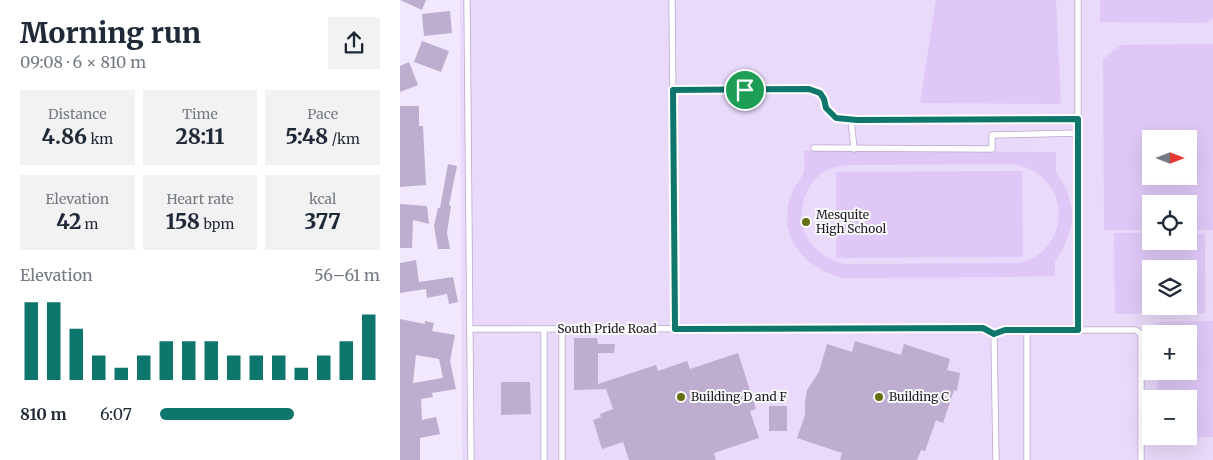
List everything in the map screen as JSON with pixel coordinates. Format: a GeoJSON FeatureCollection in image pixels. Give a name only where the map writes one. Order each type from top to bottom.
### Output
{"type":"FeatureCollection","features":[{"type":"Feature","properties":{"kind":"lane"},"geometry":{"type":"LineString","coordinates":[[467,0],[467,182],[471,460]]}},
{"type":"Feature","properties":{"kind":"lane"},"geometry":{"type":"LineString","coordinates":[[672,0],[675,329]]}},
{"type":"Feature","properties":{"kind":"lane"},"geometry":{"type":"LineString","coordinates":[[1078,0],[1078,330]]}},
{"type":"Feature","properties":{"kind":"lane"},"geometry":{"type":"LineString","coordinates":[[673,90],[809,89],[820,93],[826,108],[836,118],[1078,119]]}},
{"type":"Feature","properties":{"kind":"lane"},"geometry":{"type":"LineString","coordinates":[[851,119],[854,149]]}},
{"type":"Feature","properties":{"kind":"lane"},"geometry":{"type":"LineString","coordinates":[[814,148],[992,149],[992,135],[1079,133]]}},
{"type":"Feature","properties":{"kind":"lane","name":"South Pride Road"},"geometry":{"type":"LineString","coordinates":[[470,328],[983,328],[994,334]]}},
{"type":"Feature","properties":{"kind":"lane"},"geometry":{"type":"LineString","coordinates":[[544,329],[544,460]]}},
{"type":"Feature","properties":{"kind":"lane"},"geometry":{"type":"LineString","coordinates":[[562,329],[562,460]]}},
{"type":"Feature","properties":{"kind":"lane"},"geometry":{"type":"LineString","coordinates":[[996,460],[994,334],[1005,330],[1136,330],[1141,334],[1141,460]]}},
{"type":"Feature","properties":{"kind":"lane"},"geometry":{"type":"LineString","coordinates":[[1027,330],[1027,460]]}},
{"type":"Feature","properties":{"kind":"shaded area","name":"Mesquite High School"},"geometry":{"type":"Polygon","coordinates":[[[460,0],[1213,0],[1213,460],[462,460],[460,0]]]}},
{"type":"Feature","properties":{"kind":"shaded area"},"geometry":{"type":"Polygon","coordinates":[[[936,0],[1056,0],[1061,104],[920,103],[936,0]]]}},
{"type":"Feature","properties":{"kind":"shaded area"},"geometry":{"type":"Polygon","coordinates":[[[1100,0],[1213,0],[1213,18],[1205,23],[1100,22],[1100,0]]]}},
{"type":"Feature","properties":{"kind":"shaded area"},"geometry":{"type":"Polygon","coordinates":[[[1213,44],[1213,230],[1197,230],[1197,195],[1142,195],[1142,230],[1104,230],[1103,59],[1121,45],[1213,44]]]}},
{"type":"Feature","properties":{"kind":"shaded area"},"geometry":{"type":"Polygon","coordinates":[[[804,151],[1056,152],[1056,172],[1067,190],[1072,210],[1072,223],[1064,247],[1055,261],[1055,276],[844,278],[831,274],[808,261],[799,252],[788,229],[789,201],[793,190],[804,172],[804,151]],[[1010,164],[848,165],[836,167],[825,171],[808,189],[802,212],[805,235],[812,245],[826,257],[845,264],[1020,263],[1038,254],[1051,241],[1057,226],[1059,209],[1054,193],[1044,179],[1030,169],[1010,164]]]}},
{"type":"Feature","properties":{"kind":"shaded area"},"geometry":{"type":"Polygon","coordinates":[[[1022,171],[1023,257],[836,258],[836,172],[1022,171]]]}},
{"type":"Feature","properties":{"kind":"shaded area"},"geometry":{"type":"Polygon","coordinates":[[[1114,233],[1142,233],[1142,250],[1197,250],[1197,234],[1205,234],[1205,313],[1197,313],[1197,260],[1142,260],[1142,314],[1115,314],[1114,233]]]}},
{"type":"Feature","properties":{"kind":"shaded area"},"geometry":{"type":"Polygon","coordinates":[[[1213,321],[1213,437],[1197,437],[1197,390],[1158,390],[1157,380],[1197,380],[1197,325],[1157,325],[1157,322],[1213,321]]]}},
{"type":"Feature","properties":{"kind":"building"},"geometry":{"type":"Polygon","coordinates":[[[400,0],[426,0],[422,10],[400,0]]]}},
{"type":"Feature","properties":{"kind":"building"},"geometry":{"type":"Polygon","coordinates":[[[450,11],[452,33],[424,36],[422,14],[450,11]]]}},
{"type":"Feature","properties":{"kind":"building"},"geometry":{"type":"Polygon","coordinates":[[[422,41],[449,51],[441,72],[414,62],[422,41]]]}},
{"type":"Feature","properties":{"kind":"building"},"geometry":{"type":"Polygon","coordinates":[[[409,62],[418,85],[400,92],[400,66],[409,62]]]}},
{"type":"Feature","properties":{"kind":"building"},"geometry":{"type":"Polygon","coordinates":[[[400,106],[419,106],[419,126],[423,126],[426,185],[400,187],[400,106]]]}},
{"type":"Feature","properties":{"kind":"building"},"geometry":{"type":"Polygon","coordinates":[[[448,164],[457,166],[449,205],[451,206],[447,233],[450,249],[438,249],[434,226],[438,208],[440,208],[448,164]]]}},
{"type":"Feature","properties":{"kind":"building"},"geometry":{"type":"Polygon","coordinates":[[[400,204],[427,206],[429,224],[413,220],[412,248],[400,248],[400,204]]]}},
{"type":"Feature","properties":{"kind":"building"},"geometry":{"type":"Polygon","coordinates":[[[416,260],[419,282],[453,277],[458,302],[449,304],[447,294],[427,298],[426,289],[400,293],[400,263],[416,260]]]}},
{"type":"Feature","properties":{"kind":"building"},"geometry":{"type":"Polygon","coordinates":[[[400,319],[425,324],[425,321],[434,323],[432,331],[455,335],[450,361],[456,389],[432,393],[433,397],[421,399],[422,420],[436,417],[440,434],[420,438],[420,460],[400,460],[400,319]],[[416,355],[413,383],[443,378],[439,359],[416,355]]]}},
{"type":"Feature","properties":{"kind":"building","name":"Building D and F"},"geometry":{"type":"Polygon","coordinates":[[[574,338],[597,338],[598,344],[615,344],[614,353],[598,353],[598,384],[656,365],[658,371],[687,361],[690,369],[738,353],[756,409],[750,411],[759,438],[714,453],[716,460],[629,460],[623,442],[602,449],[593,420],[601,417],[600,414],[613,409],[606,389],[574,390],[574,338]]]}},
{"type":"Feature","properties":{"kind":"building","name":"Building C"},"geometry":{"type":"Polygon","coordinates":[[[855,341],[901,355],[904,344],[950,359],[947,370],[960,373],[957,391],[954,390],[943,423],[936,420],[925,451],[921,450],[917,460],[840,460],[842,453],[797,438],[805,415],[807,390],[819,372],[827,344],[852,352],[855,341]]]}},
{"type":"Feature","properties":{"kind":"building"},"geometry":{"type":"Polygon","coordinates":[[[501,382],[530,382],[531,414],[501,415],[501,382]]]}},
{"type":"Feature","properties":{"kind":"building"},"geometry":{"type":"Polygon","coordinates":[[[769,406],[787,406],[787,431],[769,431],[769,406]]]}},
{"type":"Feature","properties":{"kind":"place","name":"Mesquite High School"},"geometry":{"type":"Point","coordinates":[806,222]}},
{"type":"Feature","properties":{"kind":"place","name":"Building D and F"},"geometry":{"type":"Point","coordinates":[681,397]}},
{"type":"Feature","properties":{"kind":"place","name":"Building C"},"geometry":{"type":"Point","coordinates":[879,397]}},
{"type":"Feature","properties":{"kind":"route"},"geometry":{"type":"LineString","coordinates":[[809,89],[820,93],[826,108],[836,118],[857,120],[1078,119],[1078,330],[1005,330],[994,334],[983,328],[675,329],[673,90],[745,90],[809,89]]}}]}
